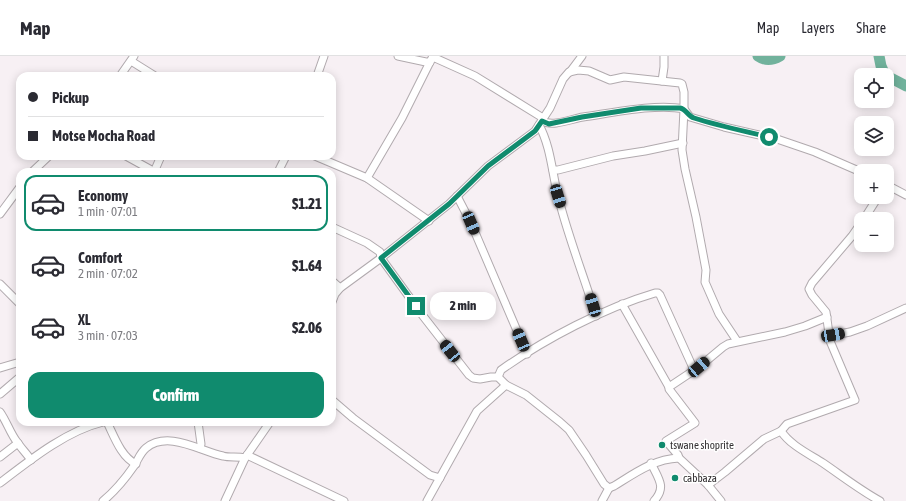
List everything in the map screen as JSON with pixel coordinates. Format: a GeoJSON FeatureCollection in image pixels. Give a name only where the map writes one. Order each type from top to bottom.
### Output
{"type":"FeatureCollection","features":[{"type":"Feature","properties":{"kind":"street"},"geometry":{"type":"LineString","coordinates":[[318,72],[324,56]]}},
{"type":"Feature","properties":{"kind":"street"},"geometry":{"type":"LineString","coordinates":[[398,56],[430,62]]}},
{"type":"Feature","properties":{"kind":"street"},"geometry":{"type":"LineString","coordinates":[[336,292],[429,221],[488,166],[535,131],[550,108],[563,79],[582,56]]}},
{"type":"Feature","properties":{"kind":"street"},"geometry":{"type":"LineString","coordinates":[[662,81],[664,56]]}},
{"type":"Feature","properties":{"kind":"street"},"geometry":{"type":"LineString","coordinates":[[123,72],[132,58],[150,72]]}},
{"type":"Feature","properties":{"kind":"street"},"geometry":{"type":"LineString","coordinates":[[367,178],[402,118],[432,58],[475,76],[541,121],[549,124],[582,117],[641,108],[663,107],[684,109],[690,116],[724,127],[777,139],[815,152],[854,169]]}},
{"type":"Feature","properties":{"kind":"street"},"geometry":{"type":"LineString","coordinates":[[569,72],[578,70],[589,71],[610,80],[624,78],[682,84],[684,92],[682,143],[685,169],[705,265],[706,287],[719,314],[737,341]]}},
{"type":"Feature","properties":{"kind":"street"},"geometry":{"type":"LineString","coordinates":[[541,121],[565,221],[596,316]]}},
{"type":"Feature","properties":{"kind":"street"},"geometry":{"type":"LineString","coordinates":[[553,170],[682,143]]}},
{"type":"Feature","properties":{"kind":"street"},"geometry":{"type":"LineString","coordinates":[[38,168],[45,160]]}},
{"type":"Feature","properties":{"kind":"street"},"geometry":{"type":"LineString","coordinates":[[133,160],[147,168]]}},
{"type":"Feature","properties":{"kind":"street"},"geometry":{"type":"LineString","coordinates":[[324,160],[367,178],[429,221]]}},
{"type":"Feature","properties":{"kind":"street"},"geometry":{"type":"LineString","coordinates":[[894,189],[906,195]]}},
{"type":"Feature","properties":{"kind":"street"},"geometry":{"type":"LineString","coordinates":[[0,214],[16,192]]}},
{"type":"Feature","properties":{"kind":"street"},"geometry":{"type":"LineString","coordinates":[[457,196],[471,223],[527,354]]}},
{"type":"Feature","properties":{"kind":"street"},"geometry":{"type":"LineString","coordinates":[[336,229],[367,243],[380,252],[381,258],[423,316],[473,378],[480,379],[498,377],[506,385],[526,395],[569,430],[604,484],[609,488]]}},
{"type":"Feature","properties":{"kind":"street"},"geometry":{"type":"LineString","coordinates":[[708,485],[764,439],[781,431],[787,424],[855,400],[829,336],[827,316],[810,292],[810,286],[854,233]]}},
{"type":"Feature","properties":{"kind":"street"},"geometry":{"type":"LineString","coordinates":[[0,284],[16,300]]}},
{"type":"Feature","properties":{"kind":"street"},"geometry":{"type":"LineString","coordinates":[[498,377],[501,370],[556,337],[596,316],[622,304],[658,293],[694,370]]}},
{"type":"Feature","properties":{"kind":"street"},"geometry":{"type":"LineString","coordinates":[[622,304],[669,389],[695,423],[666,441],[680,458],[708,485],[720,501]]}},
{"type":"Feature","properties":{"kind":"street"},"geometry":{"type":"LineString","coordinates":[[829,336],[850,332],[867,326],[906,308]]}},
{"type":"Feature","properties":{"kind":"street"},"geometry":{"type":"LineString","coordinates":[[669,387],[694,370],[723,347],[737,341],[784,332],[805,326],[827,316]]}},
{"type":"Feature","properties":{"kind":"street"},"geometry":{"type":"LineString","coordinates":[[0,368],[16,363]]}},
{"type":"Feature","properties":{"kind":"street"},"geometry":{"type":"LineString","coordinates":[[0,394],[16,380]]}},
{"type":"Feature","properties":{"kind":"street"},"geometry":{"type":"LineString","coordinates":[[428,501],[477,412],[506,385]]}},
{"type":"Feature","properties":{"kind":"street"},"geometry":{"type":"LineString","coordinates":[[336,403],[353,418],[430,475],[440,478]]}},
{"type":"Feature","properties":{"kind":"street"},"geometry":{"type":"LineString","coordinates":[[0,412],[8,423],[18,444],[31,460]]}},
{"type":"Feature","properties":{"kind":"street"},"geometry":{"type":"LineString","coordinates":[[0,483],[31,460],[62,440],[91,426]]}},
{"type":"Feature","properties":{"kind":"street"},"geometry":{"type":"LineString","coordinates":[[109,426],[123,453],[131,462],[136,464]]}},
{"type":"Feature","properties":{"kind":"street"},"geometry":{"type":"LineString","coordinates":[[199,426],[201,444],[200,448]]}},
{"type":"Feature","properties":{"kind":"street"},"geometry":{"type":"LineString","coordinates":[[225,501],[246,457],[267,426]]}},
{"type":"Feature","properties":{"kind":"street"},"geometry":{"type":"LineString","coordinates":[[781,431],[784,436],[795,445],[860,490],[880,501]]}},
{"type":"Feature","properties":{"kind":"street"},"geometry":{"type":"LineString","coordinates":[[103,501],[127,477],[141,454],[147,448],[154,444],[174,441],[223,456],[246,457],[344,501]]}},
{"type":"Feature","properties":{"kind":"street"},"geometry":{"type":"LineString","coordinates":[[0,457],[18,444]]}},
{"type":"Feature","properties":{"kind":"street"},"geometry":{"type":"LineString","coordinates":[[602,501],[609,488],[651,464],[680,458]]}},
{"type":"Feature","properties":{"kind":"street"},"geometry":{"type":"LineString","coordinates":[[651,464],[659,480],[661,489],[660,494],[654,501]]}},
{"type":"Feature","properties":{"kind":"waterway"},"geometry":{"type":"LineString","coordinates":[[758,56],[763,59],[780,56]]}},
{"type":"Feature","properties":{"kind":"waterway"},"geometry":{"type":"LineString","coordinates":[[879,56],[882,68]]}},
{"type":"Feature","properties":{"kind":"waterway"},"geometry":{"type":"LineString","coordinates":[[894,80],[906,86]]}},
{"type":"Feature","properties":{"kind":"place","name":"tswane shoprite"},"geometry":{"type":"Point","coordinates":[662,445]}},
{"type":"Feature","properties":{"kind":"place","name":"cabbaza"},"geometry":{"type":"Point","coordinates":[675,478]}},
{"type":"Feature","properties":{"kind":"route"},"geometry":{"type":"LineString","coordinates":[[416,306],[381,258],[449,204],[488,166],[535,131],[542,121],[549,124],[582,117],[641,108],[680,108],[684,109],[690,116],[706,122],[769,137]]}}]}
